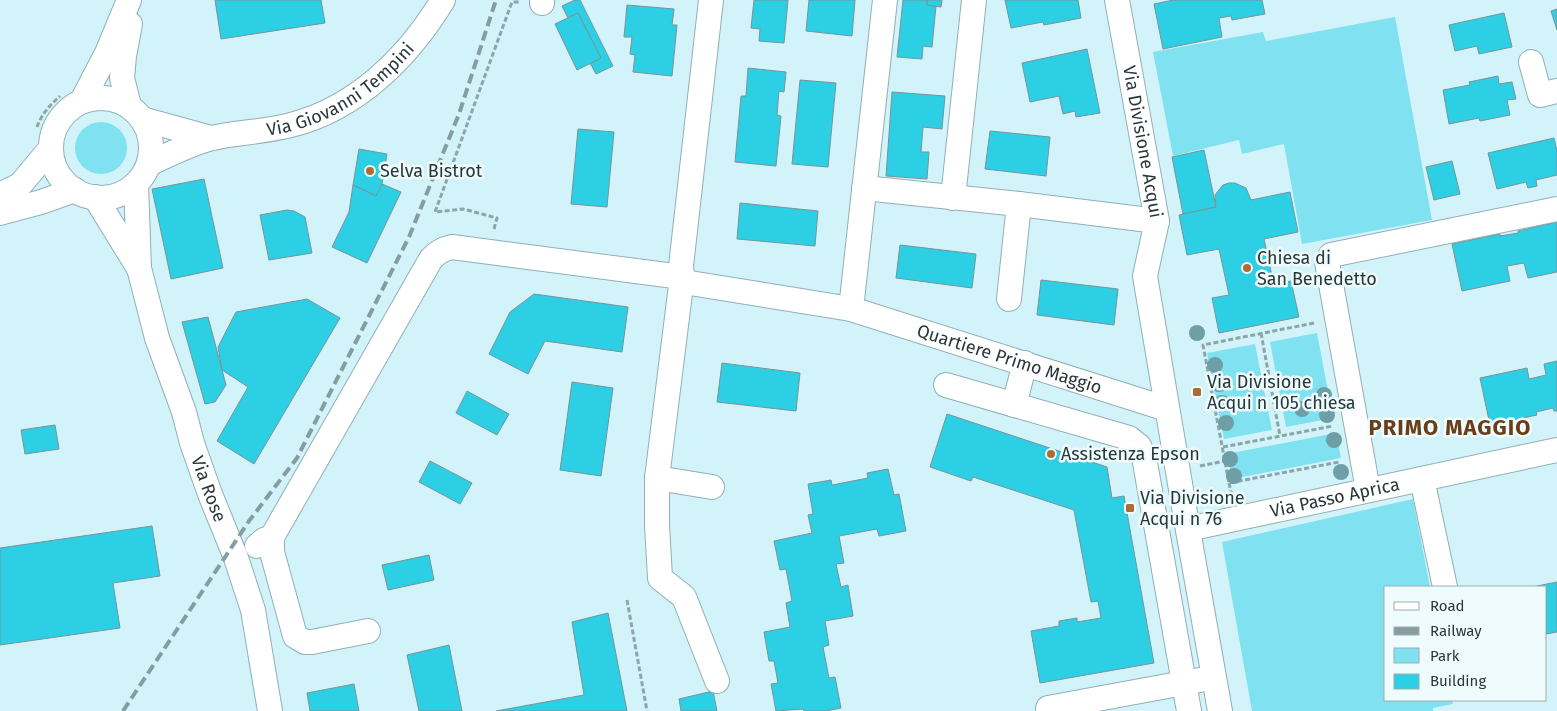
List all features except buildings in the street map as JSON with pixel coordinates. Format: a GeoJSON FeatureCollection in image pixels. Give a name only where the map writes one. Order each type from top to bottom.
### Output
{"type":"FeatureCollection","features":[{"type":"Feature","properties":{"kind":"street"},"geometry":{"type":"LineString","coordinates":[[82,101],[107,53],[129,0]]}},
{"type":"Feature","properties":{"kind":"street"},"geometry":{"type":"LineString","coordinates":[[0,213],[41,202],[85,194],[117,195],[136,184],[143,174],[148,164],[151,148],[149,133],[135,112],[122,78],[134,0]]}},
{"type":"Feature","properties":{"kind":"street","name":"Via Giovanni Tempini"},"geometry":{"type":"LineString","coordinates":[[148,164],[211,138],[292,125],[321,114],[353,98],[390,69],[427,26],[443,0]]}},
{"type":"Feature","properties":{"kind":"street"},"geometry":{"type":"LineString","coordinates":[[711,0],[681,266],[682,277],[658,478],[657,525],[660,578],[684,597],[717,681]]}},
{"type":"Feature","properties":{"kind":"street"},"geometry":{"type":"LineString","coordinates":[[851,309],[884,0]]}},
{"type":"Feature","properties":{"kind":"street"},"geometry":{"type":"LineString","coordinates":[[953,198],[974,0]]}},
{"type":"Feature","properties":{"kind":"street","name":"Via Divisione Acqui"},"geometry":{"type":"LineString","coordinates":[[1117,0],[1156,221],[1145,276],[1220,711]]}},
{"type":"Feature","properties":{"kind":"street"},"geometry":{"type":"LineString","coordinates":[[1531,62],[1540,94],[1557,91]]}},
{"type":"Feature","properties":{"kind":"street"},"geometry":{"type":"LineString","coordinates":[[85,194],[62,179],[54,164],[51,148],[54,133],[60,120],[70,109],[82,101],[98,98],[114,99],[135,112]]}},
{"type":"Feature","properties":{"kind":"street","name":"Via Giovanni Tempini"},"geometry":{"type":"LineString","coordinates":[[135,112],[211,138]]}},
{"type":"Feature","properties":{"kind":"street"},"geometry":{"type":"LineString","coordinates":[[0,195],[20,185],[51,148]]}},
{"type":"Feature","properties":{"kind":"street","name":"Via Rose"},"geometry":{"type":"LineString","coordinates":[[136,184],[139,268],[157,338],[184,412],[192,444],[236,558],[253,610],[270,711]]}},
{"type":"Feature","properties":{"kind":"street"},"geometry":{"type":"LineString","coordinates":[[864,188],[1019,204],[1156,221]]}},
{"type":"Feature","properties":{"kind":"street","name":"Via Rose"},"geometry":{"type":"LineString","coordinates":[[85,194],[139,268]]}},
{"type":"Feature","properties":{"kind":"street"},"geometry":{"type":"LineString","coordinates":[[1009,299],[1019,204]]}},
{"type":"Feature","properties":{"kind":"street"},"geometry":{"type":"LineString","coordinates":[[1368,490],[1327,262],[1331,255],[1557,209]]}},
{"type":"Feature","properties":{"kind":"street","name":"Quartiere Primo Maggio"},"geometry":{"type":"LineString","coordinates":[[368,631],[312,642],[305,642],[296,636],[272,552],[265,542],[431,260],[445,248],[452,247],[682,277],[690,283],[851,309],[1167,409]]}},
{"type":"Feature","properties":{"kind":"street"},"geometry":{"type":"LineString","coordinates":[[1014,404],[1025,363]]}},
{"type":"Feature","properties":{"kind":"street"},"geometry":{"type":"LineString","coordinates":[[946,385],[1129,438],[1139,446],[1144,457],[1190,711]]}},
{"type":"Feature","properties":{"kind":"street","name":"Via Passo Aprica"},"geometry":{"type":"LineString","coordinates":[[1187,524],[1368,490],[1557,450]]}},
{"type":"Feature","properties":{"kind":"street"},"geometry":{"type":"LineString","coordinates":[[658,478],[712,487]]}},
{"type":"Feature","properties":{"kind":"street","name":"Via Passo Aprica"},"geometry":{"type":"LineString","coordinates":[[1422,479],[1445,586]]}},
{"type":"Feature","properties":{"kind":"street"},"geometry":{"type":"LineString","coordinates":[[1156,526],[1187,524]]}},
{"type":"Feature","properties":{"kind":"street"},"geometry":{"type":"LineString","coordinates":[[1048,708],[1075,707],[1214,677]]}},
{"type":"Feature","properties":{"kind":"path"},"geometry":{"type":"LineString","coordinates":[[488,252],[497,218],[463,209],[435,212],[512,2],[542,2]]}},
{"type":"Feature","properties":{"kind":"path"},"geometry":{"type":"LineString","coordinates":[[1320,322],[1203,345],[1229,483],[1347,461]]}},
{"type":"Feature","properties":{"kind":"path"},"geometry":{"type":"LineString","coordinates":[[1261,333],[1280,436]]}},
{"type":"Feature","properties":{"kind":"path"},"geometry":{"type":"LineString","coordinates":[[1223,447],[1340,425]]}},
{"type":"Feature","properties":{"kind":"path"},"geometry":{"type":"LineString","coordinates":[[628,600],[647,711]]}},
{"type":"Feature","properties":{"kind":"green space"},"geometry":{"type":"Polygon","coordinates":[[[1395,17],[1432,220],[1302,244],[1284,144],[1242,154],[1239,140],[1173,156],[1153,52],[1263,32],[1266,41],[1395,17]]]}},
{"type":"Feature","properties":{"kind":"green space"},"geometry":{"type":"Polygon","coordinates":[[[96,122],[106,122],[120,129],[127,143],[127,153],[120,167],[106,174],[96,174],[86,170],[79,163],[75,153],[75,143],[79,133],[86,126],[96,122]]]}},
{"type":"Feature","properties":{"kind":"green space"},"geometry":{"type":"Polygon","coordinates":[[[1317,333],[1333,418],[1286,427],[1270,342],[1317,333]]]}},
{"type":"Feature","properties":{"kind":"green space"},"geometry":{"type":"Polygon","coordinates":[[[1255,344],[1272,430],[1224,439],[1207,353],[1255,344]]]}},
{"type":"Feature","properties":{"kind":"green space"},"geometry":{"type":"Polygon","coordinates":[[[1336,433],[1341,458],[1232,479],[1227,454],[1336,433]]]}},
{"type":"Feature","properties":{"kind":"green space"},"geometry":{"type":"Polygon","coordinates":[[[1413,499],[1430,586],[1384,586],[1384,701],[1452,701],[1453,704],[1433,708],[1433,711],[1252,711],[1222,542],[1413,499]]]}},
{"type":"Feature","properties":{"kind":"railway"},"geometry":{"type":"LineString","coordinates":[[123,711],[249,521],[297,458],[409,237],[459,114],[496,0]]}},
{"type":"Feature","properties":{"kind":"place","name":"Selva Bistrot"},"geometry":{"type":"Point","coordinates":[370,171]}},
{"type":"Feature","properties":{"kind":"place","name":"Chiesa di San Benedetto"},"geometry":{"type":"Point","coordinates":[1247,268]}},
{"type":"Feature","properties":{"kind":"place","name":"Via Divisione Acqui n 105 chiesa"},"geometry":{"type":"Point","coordinates":[1197,392]}},
{"type":"Feature","properties":{"kind":"place","name":"Assistenza Epson"},"geometry":{"type":"Point","coordinates":[1051,454]}},
{"type":"Feature","properties":{"kind":"place","name":"Via Divisione Acqui n 76"},"geometry":{"type":"Point","coordinates":[1130,508]}},
{"type":"Feature","properties":{"kind":"district","name":"PRIMO MAGGIO"},"geometry":{"type":"Point","coordinates":[1450,427]}}]}
